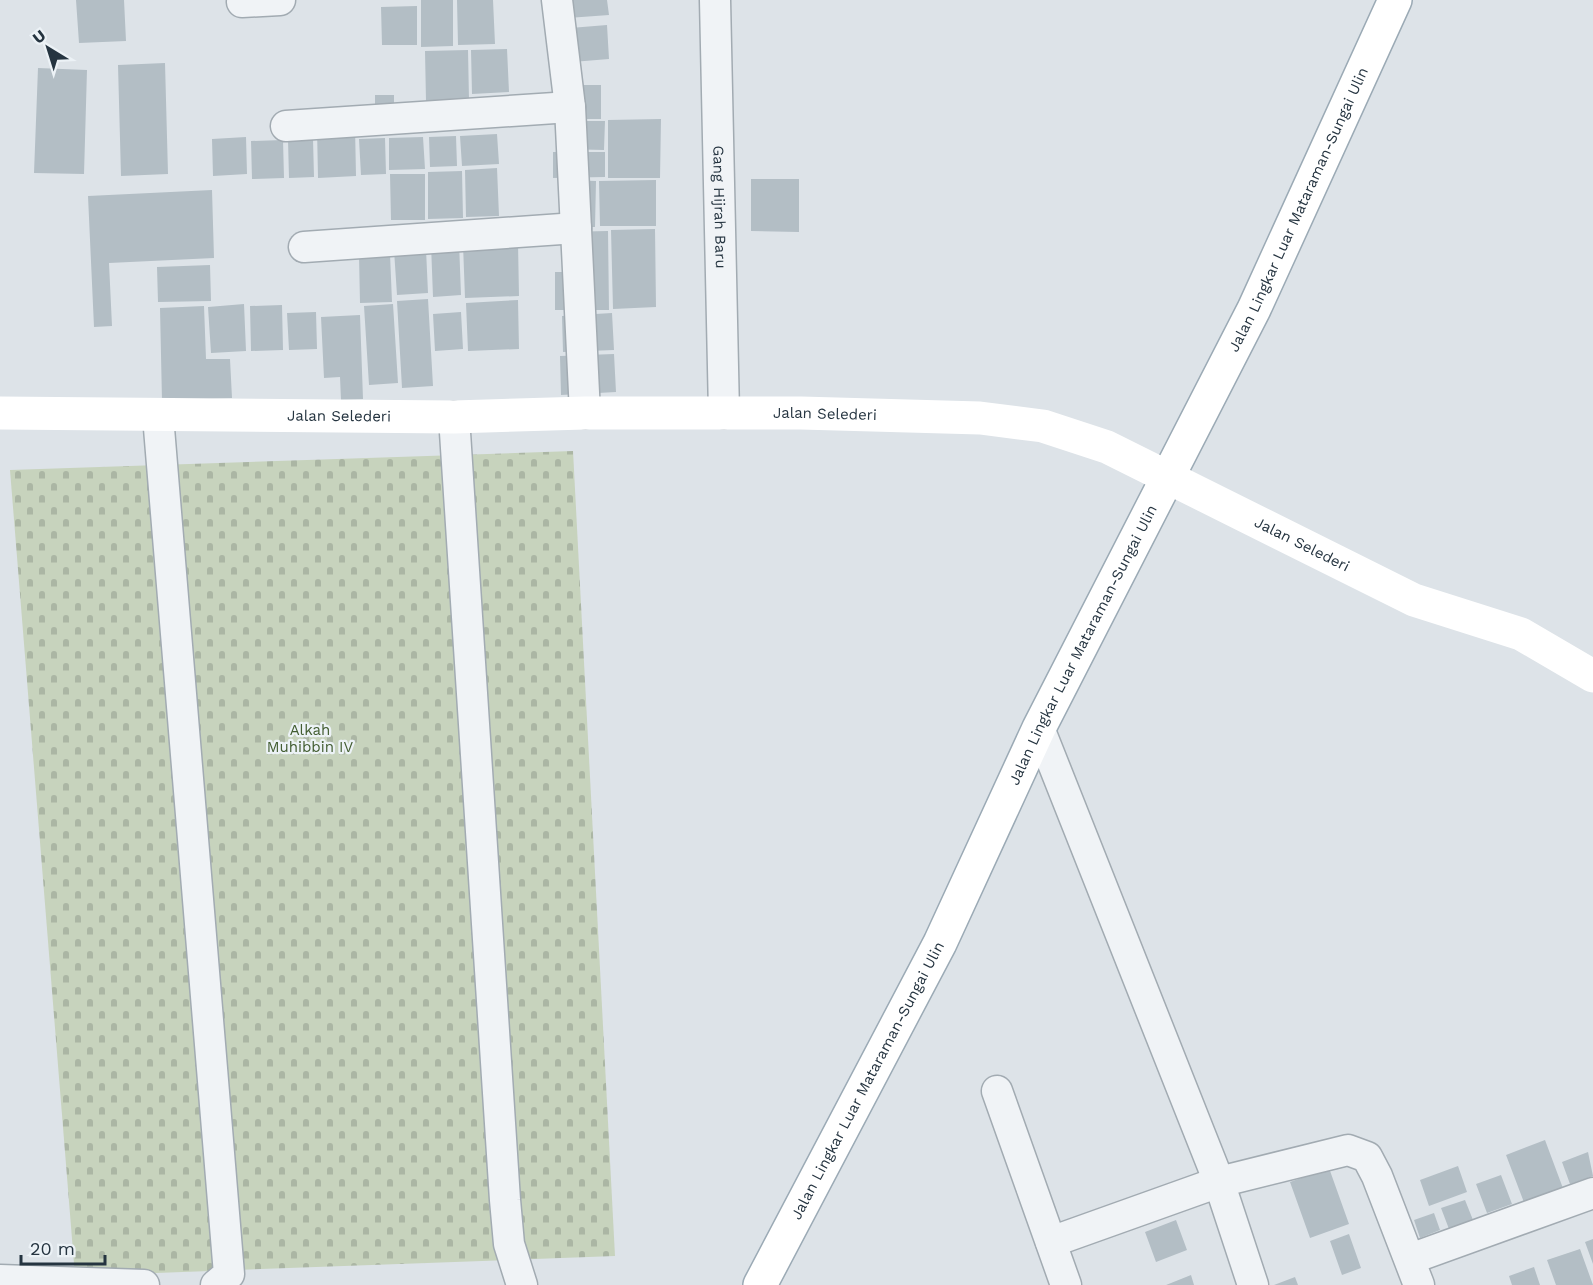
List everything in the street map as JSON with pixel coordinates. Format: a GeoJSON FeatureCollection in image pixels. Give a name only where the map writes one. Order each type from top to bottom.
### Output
{"type":"FeatureCollection","features":[{"type":"Feature","properties":{"kind":"street"},"geometry":{"type":"LineString","coordinates":[[242,3],[280,0]]}},
{"type":"Feature","properties":{"kind":"street"},"geometry":{"type":"LineString","coordinates":[[557,0],[570,107],[585,412]]}},
{"type":"Feature","properties":{"kind":"street","name":"Gang Hijrah Baru"},"geometry":{"type":"LineString","coordinates":[[715,0],[723,413]]}},
{"type":"Feature","properties":{"kind":"street","name":"Jalan Lingkar Luar Mataraman-Sungai Ulin"},"geometry":{"type":"LineString","coordinates":[[760,1285],[940,943],[1039,728],[1254,309],[1395,0]]}},
{"type":"Feature","properties":{"kind":"street"},"geometry":{"type":"LineString","coordinates":[[286,126],[570,107]]}},
{"type":"Feature","properties":{"kind":"street"},"geometry":{"type":"LineString","coordinates":[[304,247],[576,228]]}},
{"type":"Feature","properties":{"kind":"street","name":"Jalan Selederi"},"geometry":{"type":"LineString","coordinates":[[0,413],[454,417],[585,412],[723,413],[980,417],[1043,426],[1107,447],[1414,600],[1521,634],[1593,676]]}},
{"type":"Feature","properties":{"kind":"street"},"geometry":{"type":"LineString","coordinates":[[158,416],[229,1274],[216,1285]]}},
{"type":"Feature","properties":{"kind":"street"},"geometry":{"type":"LineString","coordinates":[[454,417],[505,1200],[509,1244],[522,1285]]}},
{"type":"Feature","properties":{"kind":"street"},"geometry":{"type":"LineString","coordinates":[[1039,728],[1219,1182],[1253,1285]]}},
{"type":"Feature","properties":{"kind":"street"},"geometry":{"type":"LineString","coordinates":[[997,1091],[1066,1285]]}},
{"type":"Feature","properties":{"kind":"street"},"geometry":{"type":"LineString","coordinates":[[1051,1242],[1219,1182],[1348,1150],[1367,1157],[1414,1272],[1593,1193]]}},
{"type":"Feature","properties":{"kind":"street"},"geometry":{"type":"LineString","coordinates":[[0,1280],[144,1285]]}},
{"type":"Feature","properties":{"kind":"green space","name":"Alkah Muhibbin IV"},"geometry":{"type":"Polygon","coordinates":[[[573,451],[615,1256],[75,1276],[10,470],[573,451]]]}},
{"type":"Feature","properties":{"kind":"building"},"geometry":{"type":"Polygon","coordinates":[[[76,0],[124,0],[126,41],[79,43],[76,0]]]}},
{"type":"Feature","properties":{"kind":"building"},"geometry":{"type":"Polygon","coordinates":[[[421,0],[453,0],[453,46],[421,47],[421,0]]]}},
{"type":"Feature","properties":{"kind":"building"},"geometry":{"type":"Polygon","coordinates":[[[457,0],[493,0],[495,44],[458,45],[457,0]]]}},
{"type":"Feature","properties":{"kind":"building"},"geometry":{"type":"Polygon","coordinates":[[[553,0],[607,0],[609,15],[554,19],[553,0]]]}},
{"type":"Feature","properties":{"kind":"building"},"geometry":{"type":"Polygon","coordinates":[[[417,6],[417,45],[382,45],[381,7],[417,6]]]}},
{"type":"Feature","properties":{"kind":"building"},"geometry":{"type":"Polygon","coordinates":[[[607,25],[609,59],[560,63],[558,29],[607,25]]]}},
{"type":"Feature","properties":{"kind":"building"},"geometry":{"type":"Polygon","coordinates":[[[507,49],[509,92],[472,94],[471,50],[507,49]]]}},
{"type":"Feature","properties":{"kind":"building"},"geometry":{"type":"Polygon","coordinates":[[[468,50],[469,100],[426,101],[425,51],[468,50]]]}},
{"type":"Feature","properties":{"kind":"building"},"geometry":{"type":"Polygon","coordinates":[[[165,63],[168,174],[121,176],[118,65],[165,63]]]}},
{"type":"Feature","properties":{"kind":"building"},"geometry":{"type":"Polygon","coordinates":[[[38,68],[87,70],[84,174],[34,173],[38,68]]]}},
{"type":"Feature","properties":{"kind":"building"},"geometry":{"type":"Polygon","coordinates":[[[558,85],[601,85],[601,119],[558,119],[558,85]]]}},
{"type":"Feature","properties":{"kind":"building"},"geometry":{"type":"Polygon","coordinates":[[[375,95],[394,95],[394,122],[375,122],[375,95]]]}},
{"type":"Feature","properties":{"kind":"building"},"geometry":{"type":"Polygon","coordinates":[[[661,119],[660,178],[608,178],[608,120],[661,119]]]}},
{"type":"Feature","properties":{"kind":"building"},"geometry":{"type":"Polygon","coordinates":[[[565,121],[605,121],[604,150],[564,149],[565,121]]]}},
{"type":"Feature","properties":{"kind":"building"},"geometry":{"type":"Polygon","coordinates":[[[355,127],[356,176],[318,178],[317,128],[355,127]]]}},
{"type":"Feature","properties":{"kind":"building"},"geometry":{"type":"Polygon","coordinates":[[[497,134],[499,164],[462,166],[460,136],[497,134]]]}},
{"type":"Feature","properties":{"kind":"building"},"geometry":{"type":"Polygon","coordinates":[[[456,136],[457,166],[430,167],[429,137],[456,136]]]}},
{"type":"Feature","properties":{"kind":"building"},"geometry":{"type":"Polygon","coordinates":[[[246,137],[247,174],[213,176],[212,139],[246,137]]]}},
{"type":"Feature","properties":{"kind":"building"},"geometry":{"type":"Polygon","coordinates":[[[423,137],[425,169],[389,170],[389,138],[423,137]]]}},
{"type":"Feature","properties":{"kind":"building"},"geometry":{"type":"Polygon","coordinates":[[[385,138],[386,174],[361,175],[359,139],[385,138]]]}},
{"type":"Feature","properties":{"kind":"building"},"geometry":{"type":"Polygon","coordinates":[[[313,139],[314,177],[289,178],[288,140],[313,139]]]}},
{"type":"Feature","properties":{"kind":"building"},"geometry":{"type":"Polygon","coordinates":[[[283,140],[284,178],[252,179],[251,141],[283,140]]]}},
{"type":"Feature","properties":{"kind":"building"},"geometry":{"type":"Polygon","coordinates":[[[553,152],[605,152],[605,177],[553,178],[553,152]]]}},
{"type":"Feature","properties":{"kind":"building"},"geometry":{"type":"Polygon","coordinates":[[[497,168],[499,216],[466,217],[465,170],[497,168]]]}},
{"type":"Feature","properties":{"kind":"building"},"geometry":{"type":"Polygon","coordinates":[[[462,171],[463,218],[428,219],[428,172],[462,171]]]}},
{"type":"Feature","properties":{"kind":"building"},"geometry":{"type":"Polygon","coordinates":[[[390,174],[425,174],[425,220],[391,220],[390,174]]]}},
{"type":"Feature","properties":{"kind":"building"},"geometry":{"type":"Polygon","coordinates":[[[751,179],[799,179],[799,232],[751,231],[751,179]]]}},
{"type":"Feature","properties":{"kind":"building"},"geometry":{"type":"Polygon","coordinates":[[[565,180],[596,181],[595,227],[565,227],[565,180]]]}},
{"type":"Feature","properties":{"kind":"building"},"geometry":{"type":"Polygon","coordinates":[[[656,180],[656,226],[600,226],[599,181],[656,180]]]}},
{"type":"Feature","properties":{"kind":"building"},"geometry":{"type":"Polygon","coordinates":[[[212,190],[214,258],[109,263],[112,326],[94,327],[88,196],[212,190]]]}},
{"type":"Feature","properties":{"kind":"building"},"geometry":{"type":"Polygon","coordinates":[[[655,229],[656,307],[613,309],[611,230],[655,229]]]}},
{"type":"Feature","properties":{"kind":"building"},"geometry":{"type":"Polygon","coordinates":[[[608,231],[609,310],[555,310],[555,272],[564,272],[564,232],[608,231]]]}},
{"type":"Feature","properties":{"kind":"building"},"geometry":{"type":"Polygon","coordinates":[[[459,242],[461,295],[433,297],[431,244],[459,242]]]}},
{"type":"Feature","properties":{"kind":"building"},"geometry":{"type":"Polygon","coordinates":[[[518,243],[519,296],[465,298],[463,244],[518,243]]]}},
{"type":"Feature","properties":{"kind":"building"},"geometry":{"type":"Polygon","coordinates":[[[426,249],[428,293],[397,295],[394,250],[426,249]]]}},
{"type":"Feature","properties":{"kind":"building"},"geometry":{"type":"Polygon","coordinates":[[[390,254],[392,302],[360,303],[359,255],[390,254]]]}},
{"type":"Feature","properties":{"kind":"building"},"geometry":{"type":"Polygon","coordinates":[[[210,265],[211,301],[158,302],[157,267],[210,265]]]}},
{"type":"Feature","properties":{"kind":"building"},"geometry":{"type":"Polygon","coordinates":[[[428,299],[433,386],[402,388],[397,301],[428,299]]]}},
{"type":"Feature","properties":{"kind":"building"},"geometry":{"type":"Polygon","coordinates":[[[518,300],[519,349],[468,351],[466,303],[518,300]]]}},
{"type":"Feature","properties":{"kind":"building"},"geometry":{"type":"Polygon","coordinates":[[[244,304],[246,351],[211,353],[208,307],[244,304]]]}},
{"type":"Feature","properties":{"kind":"building"},"geometry":{"type":"Polygon","coordinates":[[[393,304],[398,383],[369,385],[364,306],[393,304]]]}},
{"type":"Feature","properties":{"kind":"building"},"geometry":{"type":"Polygon","coordinates":[[[282,305],[283,350],[251,351],[250,306],[282,305]]]}},
{"type":"Feature","properties":{"kind":"building"},"geometry":{"type":"Polygon","coordinates":[[[204,306],[206,359],[230,359],[232,398],[162,401],[160,308],[204,306]]]}},
{"type":"Feature","properties":{"kind":"building"},"geometry":{"type":"Polygon","coordinates":[[[316,312],[317,349],[289,350],[287,313],[316,312]]]}},
{"type":"Feature","properties":{"kind":"building"},"geometry":{"type":"Polygon","coordinates":[[[461,312],[463,349],[435,351],[433,314],[461,312]]]}},
{"type":"Feature","properties":{"kind":"building"},"geometry":{"type":"Polygon","coordinates":[[[612,313],[614,350],[563,352],[562,316],[612,313]]]}},
{"type":"Feature","properties":{"kind":"building"},"geometry":{"type":"Polygon","coordinates":[[[360,315],[363,399],[341,400],[340,377],[324,378],[321,317],[360,315]]]}},
{"type":"Feature","properties":{"kind":"building"},"geometry":{"type":"Polygon","coordinates":[[[614,354],[616,392],[561,395],[560,356],[614,354]]]}},
{"type":"Feature","properties":{"kind":"building"},"geometry":{"type":"Polygon","coordinates":[[[1545,1140],[1564,1191],[1525,1205],[1506,1155],[1545,1140]]]}},
{"type":"Feature","properties":{"kind":"building"},"geometry":{"type":"Polygon","coordinates":[[[1588,1152],[1593,1176],[1570,1184],[1562,1162],[1588,1152]]]}},
{"type":"Feature","properties":{"kind":"building"},"geometry":{"type":"Polygon","coordinates":[[[1458,1166],[1467,1192],[1429,1206],[1420,1180],[1458,1166]]]}},
{"type":"Feature","properties":{"kind":"building"},"geometry":{"type":"Polygon","coordinates":[[[1329,1168],[1349,1224],[1310,1238],[1290,1182],[1329,1168]]]}},
{"type":"Feature","properties":{"kind":"building"},"geometry":{"type":"Polygon","coordinates":[[[1501,1175],[1512,1204],[1487,1213],[1476,1184],[1501,1175]]]}},
{"type":"Feature","properties":{"kind":"building"},"geometry":{"type":"Polygon","coordinates":[[[1465,1200],[1473,1220],[1449,1229],[1441,1208],[1465,1200]]]}},
{"type":"Feature","properties":{"kind":"building"},"geometry":{"type":"Polygon","coordinates":[[[1434,1213],[1440,1230],[1420,1238],[1414,1220],[1434,1213]]]}},
{"type":"Feature","properties":{"kind":"building"},"geometry":{"type":"Polygon","coordinates":[[[1176,1220],[1187,1250],[1156,1262],[1145,1232],[1176,1220]]]}},
{"type":"Feature","properties":{"kind":"building"},"geometry":{"type":"Polygon","coordinates":[[[1349,1234],[1361,1268],[1342,1275],[1330,1241],[1349,1234]]]}},
{"type":"Feature","properties":{"kind":"building"},"geometry":{"type":"Polygon","coordinates":[[[1593,1239],[1593,1264],[1585,1242],[1593,1239]]]}},
{"type":"Feature","properties":{"kind":"building"},"geometry":{"type":"Polygon","coordinates":[[[1580,1249],[1593,1285],[1556,1285],[1547,1260],[1580,1249]]]}},
{"type":"Feature","properties":{"kind":"building"},"geometry":{"type":"Polygon","coordinates":[[[1534,1267],[1540,1285],[1512,1285],[1509,1276],[1534,1267]]]}},
{"type":"Feature","properties":{"kind":"building"},"geometry":{"type":"Polygon","coordinates":[[[1191,1275],[1194,1285],[1166,1285],[1191,1275]]]}},
{"type":"Feature","properties":{"kind":"building"},"geometry":{"type":"Polygon","coordinates":[[[1295,1277],[1298,1285],[1274,1285],[1295,1277]]]}}]}
